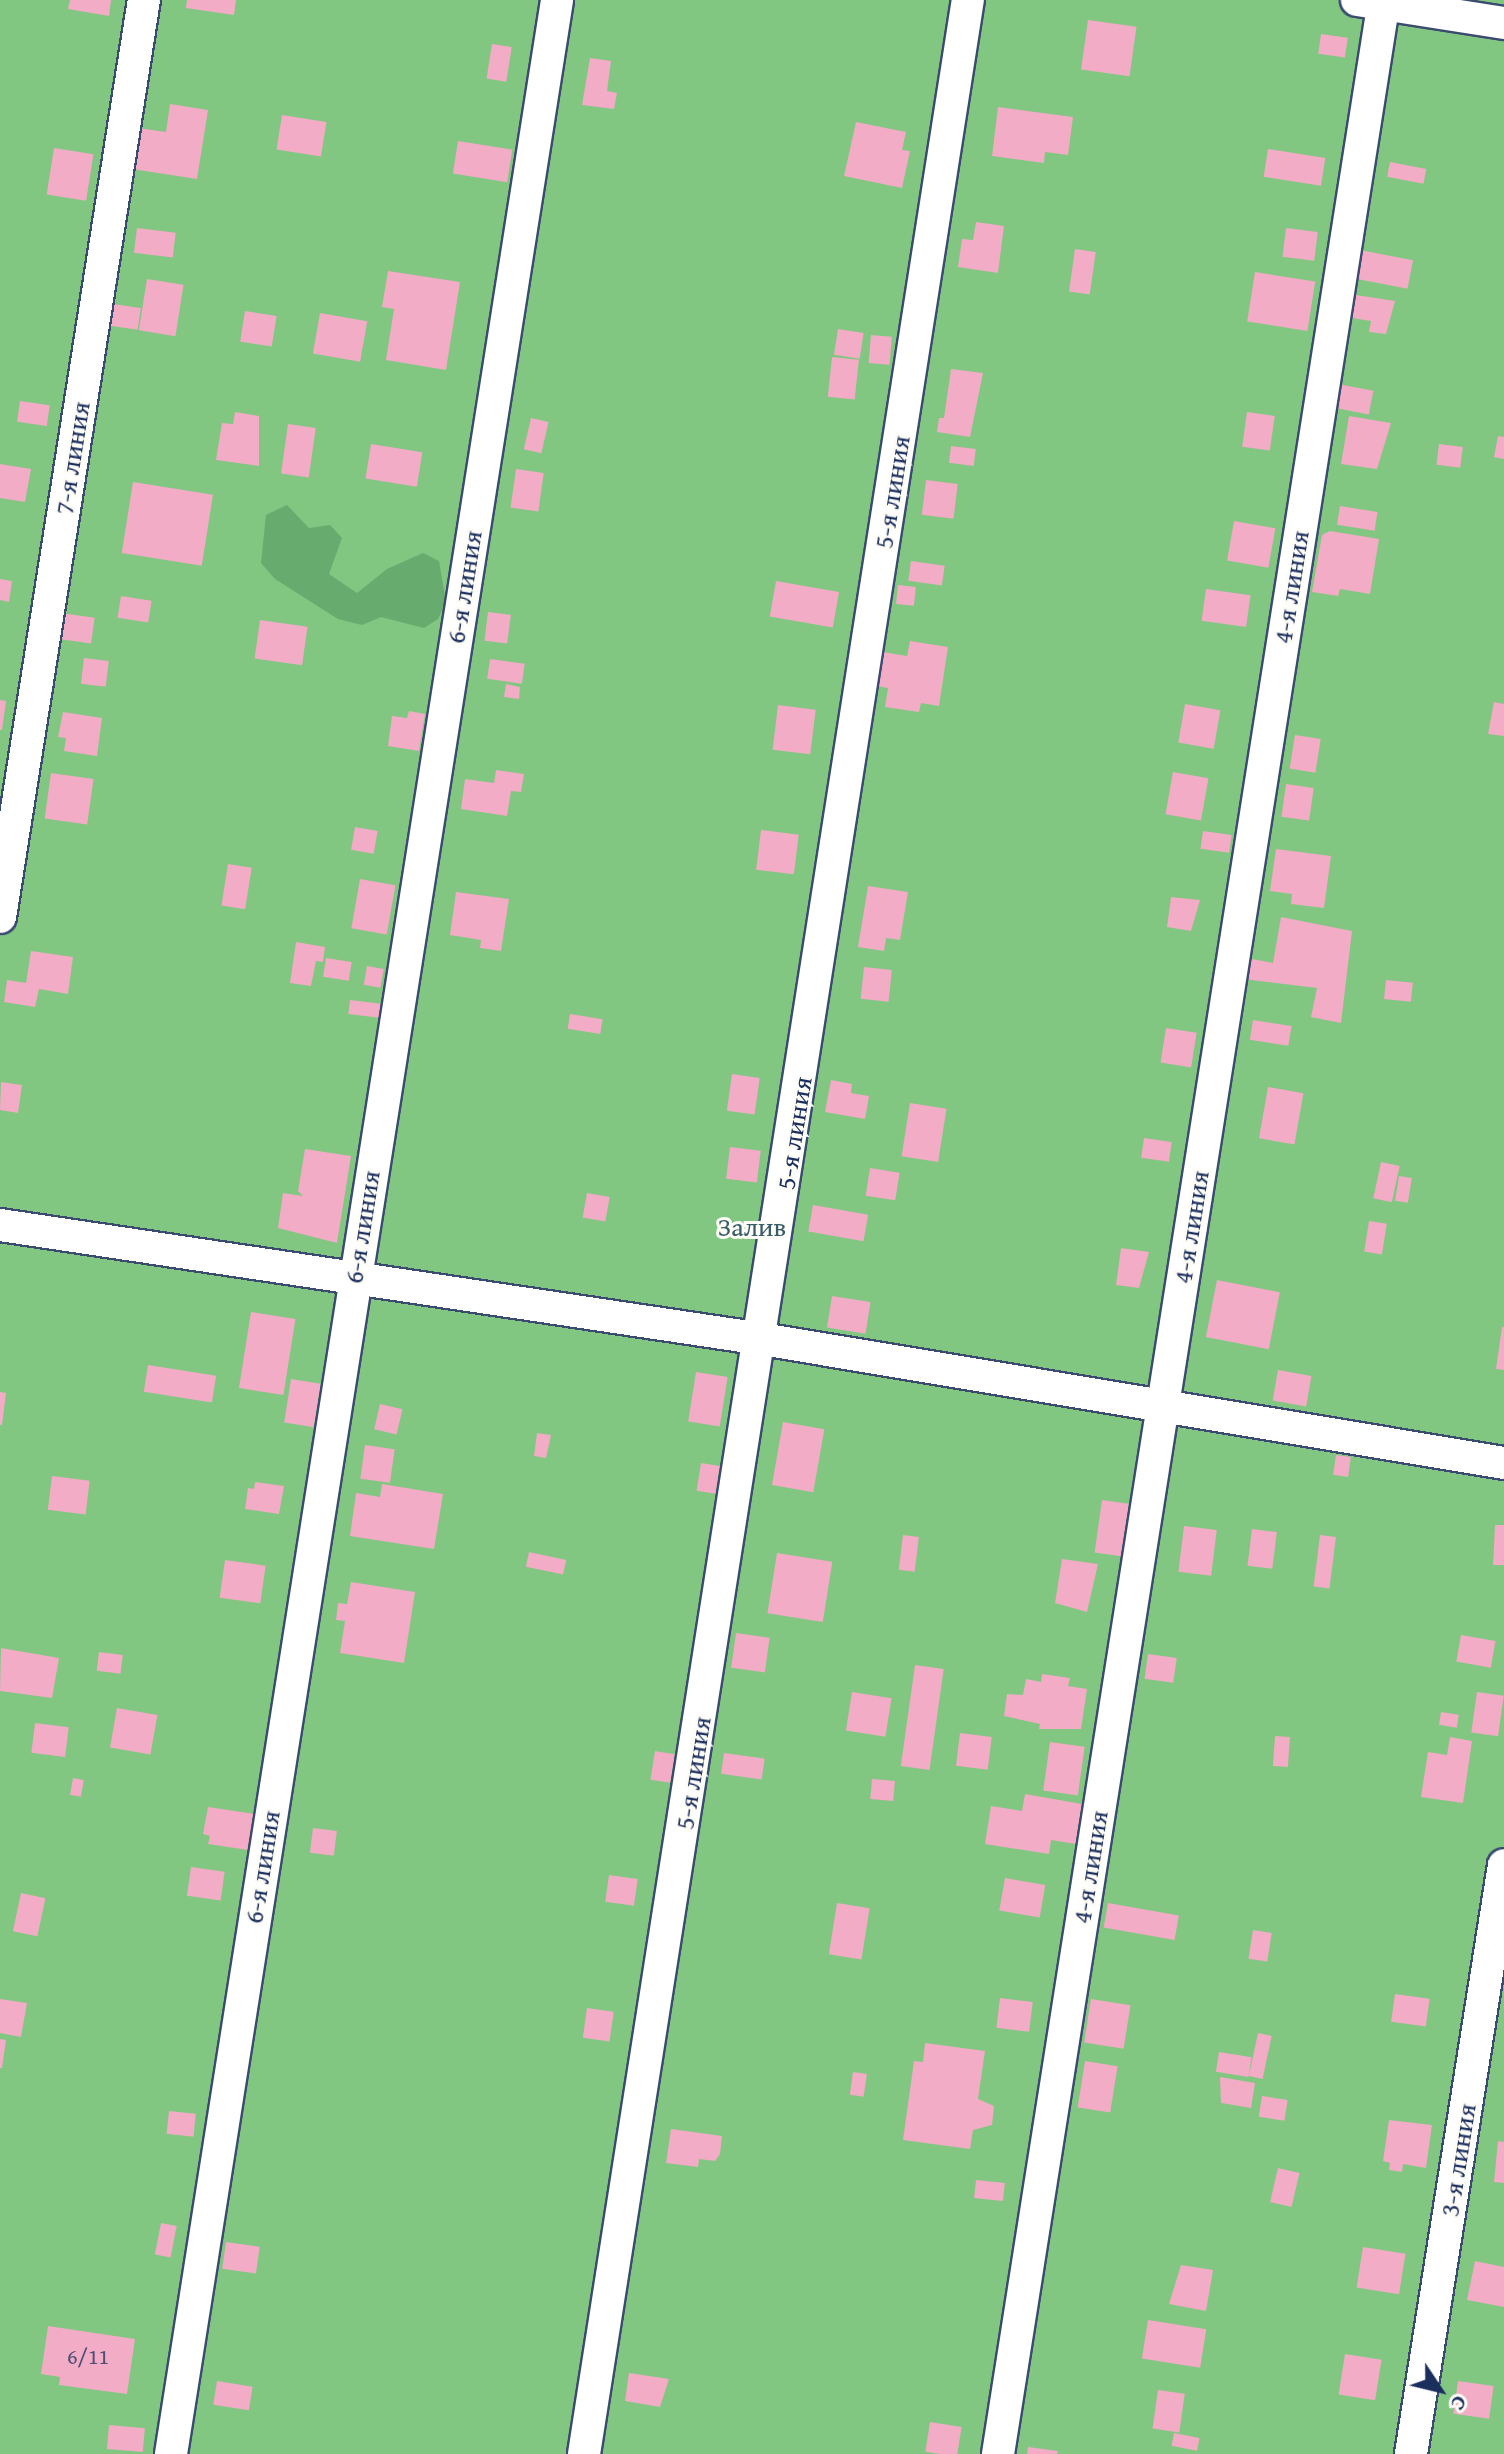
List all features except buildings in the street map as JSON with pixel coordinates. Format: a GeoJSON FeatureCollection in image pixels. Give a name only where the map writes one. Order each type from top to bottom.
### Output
{"type":"FeatureCollection","features":[{"type":"Feature","properties":{"kind":"street","name":"7-я линия"},"geometry":{"type":"LineString","coordinates":[[0,917],[144,0]]}},
{"type":"Feature","properties":{"kind":"street","name":"6-я линия"},"geometry":{"type":"LineString","coordinates":[[171,2454],[353,1277],[557,0]]}},
{"type":"Feature","properties":{"kind":"street","name":"5-я линия"},"geometry":{"type":"LineString","coordinates":[[584,2454],[762,1339],[968,0]]}},
{"type":"Feature","properties":{"kind":"street"},"geometry":{"type":"LineString","coordinates":[[1374,1],[1504,23]]}},
{"type":"Feature","properties":{"kind":"street","name":"4-я линия"},"geometry":{"type":"LineString","coordinates":[[998,2454],[1163,1405],[1374,1]]}},
{"type":"Feature","properties":{"kind":"street"},"geometry":{"type":"LineString","coordinates":[[0,1225],[762,1339],[1504,1463]]}},
{"type":"Feature","properties":{"kind":"street","name":"3-я линия"},"geometry":{"type":"LineString","coordinates":[[1411,2454],[1504,1865]]}},
{"type":"Feature","properties":{"kind":"green space","name":"Залив"},"geometry":{"type":"Polygon","coordinates":[[[0,0],[1504,0],[1504,2454],[0,2454],[0,0]]]}},
{"type":"Feature","properties":{"kind":"green space"},"geometry":{"type":"Polygon","coordinates":[[[287,505],[309,528],[330,525],[342,538],[329,574],[357,593],[387,569],[423,553],[439,561],[446,602],[438,619],[424,628],[381,617],[362,625],[338,619],[275,579],[261,563],[266,515],[287,505]]]}}]}
